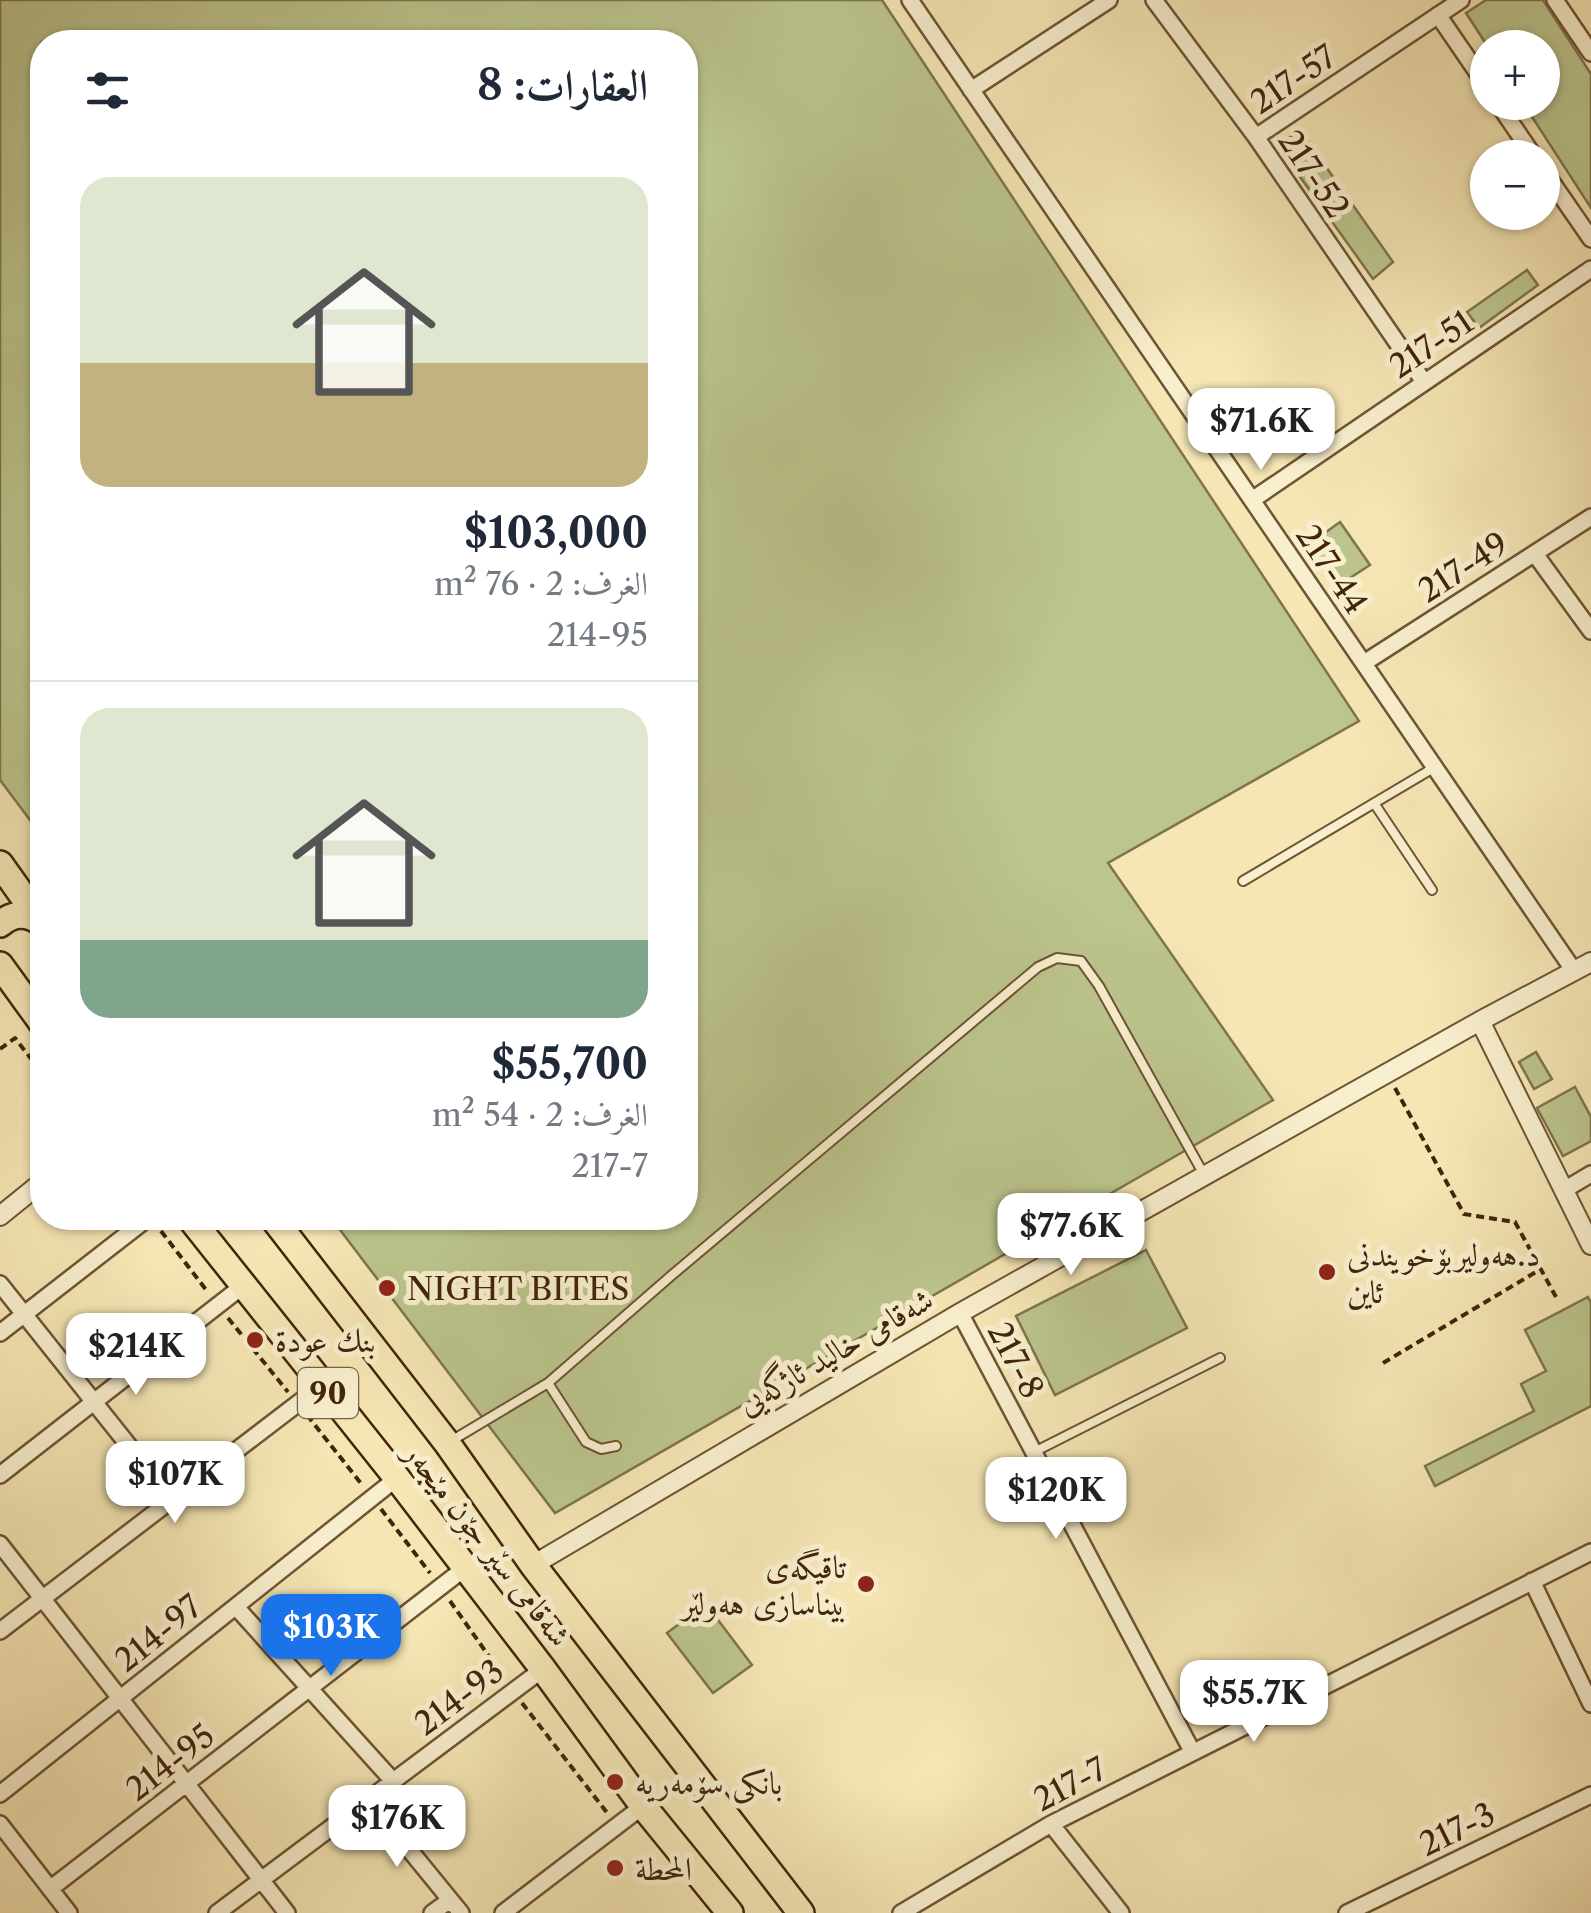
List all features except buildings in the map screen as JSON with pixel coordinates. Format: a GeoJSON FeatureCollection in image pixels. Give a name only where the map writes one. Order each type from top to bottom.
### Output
{"type":"FeatureCollection","features":[{"type":"Feature","properties":{"kind":"highway"},"geometry":{"type":"LineString","coordinates":[[0,864],[30,906]]}},
{"type":"Feature","properties":{"kind":"highway"},"geometry":{"type":"LineString","coordinates":[[0,924],[14,916],[30,916]]}},
{"type":"Feature","properties":{"kind":"highway"},"geometry":{"type":"LineString","coordinates":[[0,965],[30,1006]]}},
{"type":"Feature","properties":{"kind":"highway","name":"شەقامی سێر جۆن مێجەر"},"geometry":{"type":"LineString","coordinates":[[200,1230],[397,1478],[723,1911]]}},
{"type":"Feature","properties":{"kind":"highway","name":"شەقامی سێر جۆن مێجەر"},"geometry":{"type":"LineString","coordinates":[[283,1230],[801,1913]]}},
{"type":"Feature","properties":{"kind":"street","name":"217-44"},"geometry":{"type":"LineString","coordinates":[[910,0],[1435,767],[1583,966]]}},
{"type":"Feature","properties":{"kind":"street"},"geometry":{"type":"LineString","coordinates":[[971,90],[1109,0]]}},
{"type":"Feature","properties":{"kind":"street","name":"217-52"},"geometry":{"type":"LineString","coordinates":[[1154,0],[1256,137],[1424,382]]}},
{"type":"Feature","properties":{"kind":"street","name":"217-57"},"geometry":{"type":"LineString","coordinates":[[1256,137],[1461,0]]}},
{"type":"Feature","properties":{"kind":"street"},"geometry":{"type":"LineString","coordinates":[[1555,0],[1591,53]]}},
{"type":"Feature","properties":{"kind":"street"},"geometry":{"type":"LineString","coordinates":[[1438,16],[1470,62]]}},
{"type":"Feature","properties":{"kind":"street"},"geometry":{"type":"LineString","coordinates":[[1560,194],[1591,239]]}},
{"type":"Feature","properties":{"kind":"street","name":"217-51"},"geometry":{"type":"LineString","coordinates":[[1252,500],[1591,269]]}},
{"type":"Feature","properties":{"kind":"street","name":"217-49"},"geometry":{"type":"LineString","coordinates":[[1364,663],[1591,516]]}},
{"type":"Feature","properties":{"kind":"street"},"geometry":{"type":"LineString","coordinates":[[1535,554],[1591,631]]}},
{"type":"Feature","properties":{"kind":"street","name":"شەقامی خالید ئاژگەیی"},"geometry":{"type":"LineString","coordinates":[[533,1564],[960,1313],[1583,966]]}},
{"type":"Feature","properties":{"kind":"street"},"geometry":{"type":"LineString","coordinates":[[1480,1021],[1591,1245]]}},
{"type":"Feature","properties":{"kind":"street"},"geometry":{"type":"LineString","coordinates":[[1564,1190],[1591,1174]]}},
{"type":"Feature","properties":{"kind":"street"},"geometry":{"type":"LineString","coordinates":[[2,1211],[30,1191]]}},
{"type":"Feature","properties":{"kind":"street"},"geometry":{"type":"LineString","coordinates":[[0,1333],[140,1230]]}},
{"type":"Feature","properties":{"kind":"street"},"geometry":{"type":"LineString","coordinates":[[0,1284],[172,1500]]}},
{"type":"Feature","properties":{"kind":"street"},"geometry":{"type":"LineString","coordinates":[[0,1476],[244,1286]]}},
{"type":"Feature","properties":{"kind":"street","name":"217-8"},"geometry":{"type":"LineString","coordinates":[[960,1313],[1192,1751]]}},
{"type":"Feature","properties":{"kind":"street"},"geometry":{"type":"LineString","coordinates":[[0,1631],[322,1385]]}},
{"type":"Feature","properties":{"kind":"street","name":"214-97"},"geometry":{"type":"LineString","coordinates":[[0,1794],[397,1478]]}},
{"type":"Feature","properties":{"kind":"street"},"geometry":{"type":"LineString","coordinates":[[0,1544],[288,1913]]}},
{"type":"Feature","properties":{"kind":"street","name":"217-7"},"geometry":{"type":"LineString","coordinates":[[901,1913],[1050,1824],[1591,1552]]}},
{"type":"Feature","properties":{"kind":"street","name":"214-95"},"geometry":{"type":"LineString","coordinates":[[50,1889],[466,1568]]}},
{"type":"Feature","properties":{"kind":"street"},"geometry":{"type":"LineString","coordinates":[[1532,1582],[1591,1704]]}},
{"type":"Feature","properties":{"kind":"street"},"geometry":{"type":"LineString","coordinates":[[236,1607],[393,1781]]}},
{"type":"Feature","properties":{"kind":"street","name":"214-93"},"geometry":{"type":"LineString","coordinates":[[217,1913],[542,1668]]}},
{"type":"Feature","properties":{"kind":"street","name":"217-3"},"geometry":{"type":"LineString","coordinates":[[1346,1913],[1370,1908],[1591,1795]]}},
{"type":"Feature","properties":{"kind":"street"},"geometry":{"type":"LineString","coordinates":[[368,1799],[461,1913]]}},
{"type":"Feature","properties":{"kind":"street"},"geometry":{"type":"LineString","coordinates":[[503,1913],[643,1806]]}},
{"type":"Feature","properties":{"kind":"street"},"geometry":{"type":"LineString","coordinates":[[0,1824],[69,1913]]}},
{"type":"Feature","properties":{"kind":"street"},"geometry":{"type":"LineString","coordinates":[[1050,1824],[1121,1913]]}},
{"type":"Feature","properties":{"kind":"street"},"geometry":{"type":"LineString","coordinates":[[432,1913],[450,1900]]}},
{"type":"Feature","properties":{"kind":"lane"},"geometry":{"type":"LineString","coordinates":[[1243,882],[1435,767]]}},
{"type":"Feature","properties":{"kind":"lane"},"geometry":{"type":"LineString","coordinates":[[1374,802],[1432,890]]}},
{"type":"Feature","properties":{"kind":"lane"},"geometry":{"type":"LineString","coordinates":[[447,1443],[548,1382],[1038,967],[1057,958],[1081,961],[1099,986],[1204,1176]]}},
{"type":"Feature","properties":{"kind":"lane"},"geometry":{"type":"LineString","coordinates":[[1034,1452],[1220,1358]]}},
{"type":"Feature","properties":{"kind":"lane"},"geometry":{"type":"LineString","coordinates":[[548,1382],[586,1442],[601,1448],[616,1446]]}},
{"type":"Feature","properties":{"kind":"path"},"geometry":{"type":"LineString","coordinates":[[0,1049],[15,1038],[30,1057]]}},
{"type":"Feature","properties":{"kind":"path"},"geometry":{"type":"LineString","coordinates":[[1387,1073],[1464,1214],[1515,1222],[1556,1297]]}},
{"type":"Feature","properties":{"kind":"path"},"geometry":{"type":"LineString","coordinates":[[159,1230],[372,1498],[610,1816]]}},
{"type":"Feature","properties":{"kind":"path"},"geometry":{"type":"LineString","coordinates":[[1383,1363],[1541,1269]]}},
{"type":"Feature","properties":{"kind":"green space"},"geometry":{"type":"Polygon","coordinates":[[[0,0],[882,0],[1359,721],[1108,863],[1273,1100],[555,1513],[340,1230],[698,1230],[698,30],[30,30],[30,820],[0,780],[0,0]]]}},
{"type":"Feature","properties":{"kind":"green space"},"geometry":{"type":"Polygon","coordinates":[[[1486,0],[1543,0],[1591,74],[1591,208],[1560,160],[1560,140],[1547,140],[1534,120],[1560,120],[1560,30],[1477,30],[1466,13],[1486,0]]]}},
{"type":"Feature","properties":{"kind":"green space"},"geometry":{"type":"Polygon","coordinates":[[[1300,130],[1393,262],[1373,279],[1278,146],[1300,130]]]}},
{"type":"Feature","properties":{"kind":"green space"},"geometry":{"type":"Polygon","coordinates":[[[1527,270],[1538,285],[1479,328],[1467,312],[1527,270]]]}},
{"type":"Feature","properties":{"kind":"green space"},"geometry":{"type":"Polygon","coordinates":[[[1340,522],[1370,565],[1336,587],[1307,546],[1340,522]]]}},
{"type":"Feature","properties":{"kind":"green space"},"geometry":{"type":"Polygon","coordinates":[[[1536,1052],[1552,1079],[1534,1089],[1519,1062],[1536,1052]]]}},
{"type":"Feature","properties":{"kind":"green space"},"geometry":{"type":"Polygon","coordinates":[[[1575,1087],[1591,1117],[1591,1141],[1563,1156],[1537,1108],[1575,1087]]]}},
{"type":"Feature","properties":{"kind":"green space"},"geometry":{"type":"Polygon","coordinates":[[[1146,1250],[1187,1328],[1055,1395],[1016,1316],[1146,1250]]]}},
{"type":"Feature","properties":{"kind":"green space"},"geometry":{"type":"Polygon","coordinates":[[[1588,1297],[1591,1406],[1435,1486],[1425,1466],[1534,1411],[1521,1384],[1546,1371],[1525,1330],[1588,1297]]]}},
{"type":"Feature","properties":{"kind":"green space"},"geometry":{"type":"Polygon","coordinates":[[[706,1604],[752,1665],[713,1693],[667,1633],[706,1604]]]}},
{"type":"Feature","properties":{"kind":"place","name":"د.هه‌ولیربۆخویندنی ئاین"},"geometry":{"type":"Point","coordinates":[1327,1272]}},
{"type":"Feature","properties":{"kind":"place","name":"NIGHT BITES"},"geometry":{"type":"Point","coordinates":[387,1288]}},
{"type":"Feature","properties":{"kind":"place","name":"بنك عودة"},"geometry":{"type":"Point","coordinates":[255,1340]}},
{"type":"Feature","properties":{"kind":"place","name":"تاقیگەی بیناسازی هەولێر"},"geometry":{"type":"Point","coordinates":[866,1584]}},
{"type":"Feature","properties":{"kind":"place","name":"بانکی سۆمەریە"},"geometry":{"type":"Point","coordinates":[615,1782]}},
{"type":"Feature","properties":{"kind":"place","name":"المحطة"},"geometry":{"type":"Point","coordinates":[615,1868]}}]}
